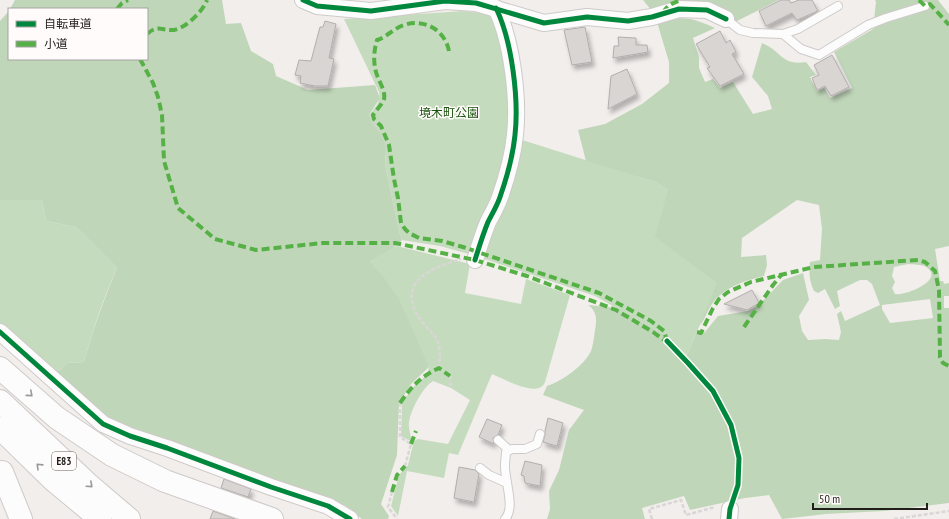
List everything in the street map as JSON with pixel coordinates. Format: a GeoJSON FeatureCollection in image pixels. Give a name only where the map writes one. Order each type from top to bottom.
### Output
{"type":"FeatureCollection","features":[{"type":"Feature","properties":{"kind":"highway"},"geometry":{"type":"LineString","coordinates":[[0,368],[57,418],[112,454],[165,481],[272,519]]}},
{"type":"Feature","properties":{"kind":"highway","name":"E83"},"geometry":{"type":"LineString","coordinates":[[0,401],[89,485],[129,519]]}},
{"type":"Feature","properties":{"kind":"highway","name":"E83"},"geometry":{"type":"LineString","coordinates":[[0,428],[52,479],[100,519]]}},
{"type":"Feature","properties":{"kind":"highway"},"geometry":{"type":"LineString","coordinates":[[132,465],[159,490],[232,519]]}},
{"type":"Feature","properties":{"kind":"highway"},"geometry":{"type":"LineString","coordinates":[[1,471],[11,519]]}},
{"type":"Feature","properties":{"kind":"highway"},"geometry":{"type":"LineString","coordinates":[[1,471],[22,519]]}},
{"type":"Feature","properties":{"kind":"street"},"geometry":{"type":"LineString","coordinates":[[303,0],[317,6],[336,4],[371,11],[446,0],[476,3],[544,23],[587,17],[628,21],[652,17],[679,9],[707,10],[726,19]]}},
{"type":"Feature","properties":{"kind":"street"},"geometry":{"type":"LineString","coordinates":[[471,259],[500,198],[509,166],[515,134],[516,101],[508,42],[496,8]]}},
{"type":"Feature","properties":{"kind":"street"},"geometry":{"type":"LineString","coordinates":[[0,332],[103,424],[130,436],[328,506],[350,519]]}},
{"type":"Feature","properties":{"kind":"lane"},"geometry":{"type":"LineString","coordinates":[[726,19],[740,30],[753,33],[783,34],[798,29],[838,6]]}},
{"type":"Feature","properties":{"kind":"lane"},"geometry":{"type":"LineString","coordinates":[[783,34],[801,49],[819,55],[868,25],[925,6]]}},
{"type":"Feature","properties":{"kind":"lane"},"geometry":{"type":"LineString","coordinates":[[505,519],[508,516],[509,500],[505,465],[506,452],[512,449],[525,449],[537,444],[540,434]]}},
{"type":"Feature","properties":{"kind":"lane"},"geometry":{"type":"LineString","coordinates":[[498,440],[509,450]]}},
{"type":"Feature","properties":{"kind":"lane"},"geometry":{"type":"LineString","coordinates":[[480,468],[489,475],[507,483]]}},
{"type":"Feature","properties":{"kind":"path"},"geometry":{"type":"LineString","coordinates":[[439,368],[440,349],[436,338],[417,315],[412,304],[412,293],[416,281],[428,272],[442,265],[471,259]]}},
{"type":"Feature","properties":{"kind":"path"},"geometry":{"type":"LineString","coordinates":[[450,376],[451,388]]}},
{"type":"Feature","properties":{"kind":"path"},"geometry":{"type":"LineString","coordinates":[[400,403],[400,437],[411,444],[405,466]]}},
{"type":"Feature","properties":{"kind":"path"},"geometry":{"type":"LineString","coordinates":[[392,492],[388,507],[397,519]]}},
{"type":"Feature","properties":{"kind":"path"},"geometry":{"type":"LineString","coordinates":[[652,519],[649,509],[681,500],[686,515],[726,511]]}},
{"type":"Feature","properties":{"kind":"path"},"geometry":{"type":"LineString","coordinates":[[894,519],[949,511]]}},
{"type":"Feature","properties":{"kind":"green space"},"geometry":{"type":"Polygon","coordinates":[[[15,0],[222,0],[226,24],[241,23],[251,51],[273,64],[276,76],[308,90],[375,85],[380,98],[369,115],[384,141],[386,149],[385,164],[402,240],[395,247],[370,262],[382,275],[399,299],[429,367],[411,384],[399,403],[397,455],[381,504],[389,516],[388,519],[362,519],[346,506],[317,494],[122,438],[55,374],[68,363],[84,362],[99,314],[117,268],[76,227],[46,221],[42,200],[0,200],[0,21],[8,12],[8,60],[148,60],[148,8],[11,8],[15,0]]]}},
{"type":"Feature","properties":{"kind":"green space"},"geometry":{"type":"Polygon","coordinates":[[[643,0],[779,0],[735,22],[651,10],[643,0]]]}},
{"type":"Feature","properties":{"kind":"green space"},"geometry":{"type":"Polygon","coordinates":[[[875,0],[938,0],[949,14],[949,246],[935,249],[940,281],[943,281],[944,284],[949,283],[949,296],[944,296],[944,308],[949,308],[949,503],[884,511],[826,514],[782,519],[769,495],[745,498],[690,510],[684,496],[642,508],[645,519],[547,519],[550,509],[549,491],[559,470],[569,430],[584,410],[543,395],[547,386],[559,381],[572,372],[588,357],[591,351],[596,319],[595,313],[588,305],[617,308],[665,335],[687,355],[696,334],[705,332],[718,316],[748,311],[758,306],[783,280],[803,273],[809,300],[799,316],[802,331],[808,340],[839,340],[841,332],[837,314],[841,311],[845,321],[880,305],[872,284],[867,280],[860,280],[837,291],[840,306],[835,309],[825,289],[818,293],[814,291],[810,280],[810,262],[820,260],[822,229],[819,205],[797,200],[742,238],[741,257],[766,255],[767,265],[764,276],[749,280],[722,293],[712,304],[699,326],[717,283],[655,237],[668,190],[655,182],[586,161],[578,130],[605,124],[642,104],[669,83],[669,62],[657,22],[681,18],[693,20],[715,28],[693,38],[699,57],[699,68],[705,82],[713,79],[720,88],[733,82],[753,114],[772,109],[768,96],[752,77],[762,43],[769,46],[786,60],[798,63],[806,62],[816,75],[810,77],[817,91],[824,88],[830,98],[852,88],[834,52],[873,29],[875,0]],[[908,264],[894,267],[892,276],[895,282],[892,288],[895,294],[915,290],[922,286],[931,277],[931,272],[926,267],[908,264]],[[930,299],[882,305],[882,309],[890,323],[933,318],[930,299]]]}},
{"type":"Feature","properties":{"kind":"green space","name":"境木町公園"},"geometry":{"type":"Polygon","coordinates":[[[464,11],[506,16],[519,139],[655,182],[668,190],[718,282],[687,355],[665,335],[595,296],[476,256],[440,246],[402,240],[385,164],[386,149],[380,132],[373,124],[369,115],[378,102],[379,92],[344,19],[464,11]]]}},
{"type":"Feature","properties":{"kind":"green space"},"geometry":{"type":"Polygon","coordinates":[[[0,200],[42,200],[46,221],[76,227],[117,268],[107,291],[84,362],[68,363],[55,374],[0,326],[0,200]]]}},
{"type":"Feature","properties":{"kind":"green space"},"geometry":{"type":"Polygon","coordinates":[[[397,246],[470,264],[465,293],[521,304],[526,279],[570,295],[543,385],[536,389],[523,387],[492,374],[458,455],[449,453],[444,478],[407,471],[398,516],[391,506],[399,475],[408,465],[414,441],[418,439],[448,444],[470,400],[451,388],[433,381],[421,394],[410,417],[409,429],[412,442],[401,436],[402,403],[414,386],[427,375],[429,367],[370,262],[375,257],[397,246]]]}},
{"type":"Feature","properties":{"kind":"building"},"geometry":{"type":"Polygon","coordinates":[[[781,0],[789,0],[791,3],[799,0],[812,0],[818,11],[797,20],[792,13],[766,26],[759,11],[781,0]]]}},
{"type":"Feature","properties":{"kind":"building"},"geometry":{"type":"Polygon","coordinates":[[[325,21],[336,24],[329,58],[334,59],[328,86],[315,86],[300,83],[301,76],[295,75],[299,60],[311,61],[320,27],[323,27],[325,21]]]}},
{"type":"Feature","properties":{"kind":"building"},"geometry":{"type":"Polygon","coordinates":[[[585,27],[592,62],[572,65],[564,30],[585,27]]]}},
{"type":"Feature","properties":{"kind":"building"},"geometry":{"type":"Polygon","coordinates":[[[720,31],[726,43],[730,40],[736,52],[732,54],[744,74],[720,86],[707,68],[710,67],[696,44],[720,31]]]}},
{"type":"Feature","properties":{"kind":"building"},"geometry":{"type":"Polygon","coordinates":[[[618,37],[636,38],[636,45],[647,45],[648,52],[613,58],[614,46],[619,46],[618,37]]]}},
{"type":"Feature","properties":{"kind":"building"},"geometry":{"type":"Polygon","coordinates":[[[832,55],[849,87],[831,96],[825,86],[817,90],[812,78],[819,75],[814,65],[832,55]]]}},
{"type":"Feature","properties":{"kind":"building"},"geometry":{"type":"Polygon","coordinates":[[[627,69],[637,94],[608,109],[611,76],[627,69]]]}},
{"type":"Feature","properties":{"kind":"building"},"geometry":{"type":"Polygon","coordinates":[[[752,290],[759,303],[747,310],[724,304],[752,290]]]}},
{"type":"Feature","properties":{"kind":"building"},"geometry":{"type":"Polygon","coordinates":[[[548,418],[563,423],[557,446],[543,442],[548,418]]]}},
{"type":"Feature","properties":{"kind":"building"},"geometry":{"type":"Polygon","coordinates":[[[487,419],[502,425],[498,435],[493,438],[494,444],[479,437],[487,419]]]}},
{"type":"Feature","properties":{"kind":"building"},"geometry":{"type":"Polygon","coordinates":[[[525,461],[542,465],[540,486],[525,483],[524,476],[521,475],[525,461]]]}},
{"type":"Feature","properties":{"kind":"building"},"geometry":{"type":"Polygon","coordinates":[[[459,467],[475,470],[479,474],[474,502],[454,498],[459,467]]]}},
{"type":"Feature","properties":{"kind":"building"},"geometry":{"type":"Polygon","coordinates":[[[224,479],[251,489],[248,497],[221,488],[224,479]]]}},
{"type":"Feature","properties":{"kind":"building"},"geometry":{"type":"Polygon","coordinates":[[[213,511],[235,519],[210,519],[213,511]]]}},
{"type":"Feature","properties":{"kind":"marked path"},"geometry":{"type":"LineString","coordinates":[[118,8],[122,3],[128,0]]}},
{"type":"Feature","properties":{"kind":"marked path"},"geometry":{"type":"LineString","coordinates":[[148,33],[154,29],[179,29],[189,23],[198,14],[207,0]]}},
{"type":"Feature","properties":{"kind":"marked path"},"geometry":{"type":"LineString","coordinates":[[663,13],[671,4],[682,0]]}},
{"type":"Feature","properties":{"kind":"marked path"},"geometry":{"type":"LineString","coordinates":[[919,0],[925,6],[930,4],[949,25]]}},
{"type":"Feature","properties":{"kind":"marked path"},"geometry":{"type":"LineString","coordinates":[[449,51],[443,37],[438,32],[419,23],[400,26],[377,40],[376,44],[374,64],[383,89],[384,99],[373,115],[374,119],[381,126],[389,145],[401,223],[405,229],[409,233],[419,238],[442,241],[463,247],[599,293],[651,321],[664,331],[667,341]]}},
{"type":"Feature","properties":{"kind":"marked path"},"geometry":{"type":"LineString","coordinates":[[141,60],[153,83],[158,97],[162,115],[164,161],[178,208],[215,239],[256,250],[323,243],[395,243],[475,260],[527,276],[616,310],[653,332],[668,343]]}},
{"type":"Feature","properties":{"kind":"marked path"},"geometry":{"type":"LineString","coordinates":[[697,332],[701,333],[719,299],[728,292],[751,282],[814,267],[918,260],[925,262],[935,271],[939,290],[940,357],[943,363],[949,366]]}},
{"type":"Feature","properties":{"kind":"marked path"},"geometry":{"type":"LineString","coordinates":[[744,327],[782,274]]}},
{"type":"Feature","properties":{"kind":"marked path"},"geometry":{"type":"LineString","coordinates":[[400,403],[417,382],[432,371],[439,368],[450,376]]}},
{"type":"Feature","properties":{"kind":"marked path"},"geometry":{"type":"LineString","coordinates":[[411,444],[416,431]]}},
{"type":"Feature","properties":{"kind":"marked path"},"geometry":{"type":"LineString","coordinates":[[392,492],[397,475],[405,466]]}},
{"type":"Feature","properties":{"kind":"cycle path"},"geometry":{"type":"LineString","coordinates":[[303,0],[317,6],[371,11],[445,1],[476,3],[544,23],[587,17],[628,21],[652,17],[679,9],[707,10],[726,19]]}},
{"type":"Feature","properties":{"kind":"cycle path"},"geometry":{"type":"LineString","coordinates":[[475,260],[486,227],[503,189],[515,135],[516,105],[513,70],[502,21],[496,8]]}},
{"type":"Feature","properties":{"kind":"cycle path"},"geometry":{"type":"LineString","coordinates":[[0,332],[103,424],[130,436],[328,506],[350,519]]}},
{"type":"Feature","properties":{"kind":"cycle path"},"geometry":{"type":"LineString","coordinates":[[667,341],[713,391],[731,425],[739,458],[738,485],[730,509],[729,519]]}}]}
